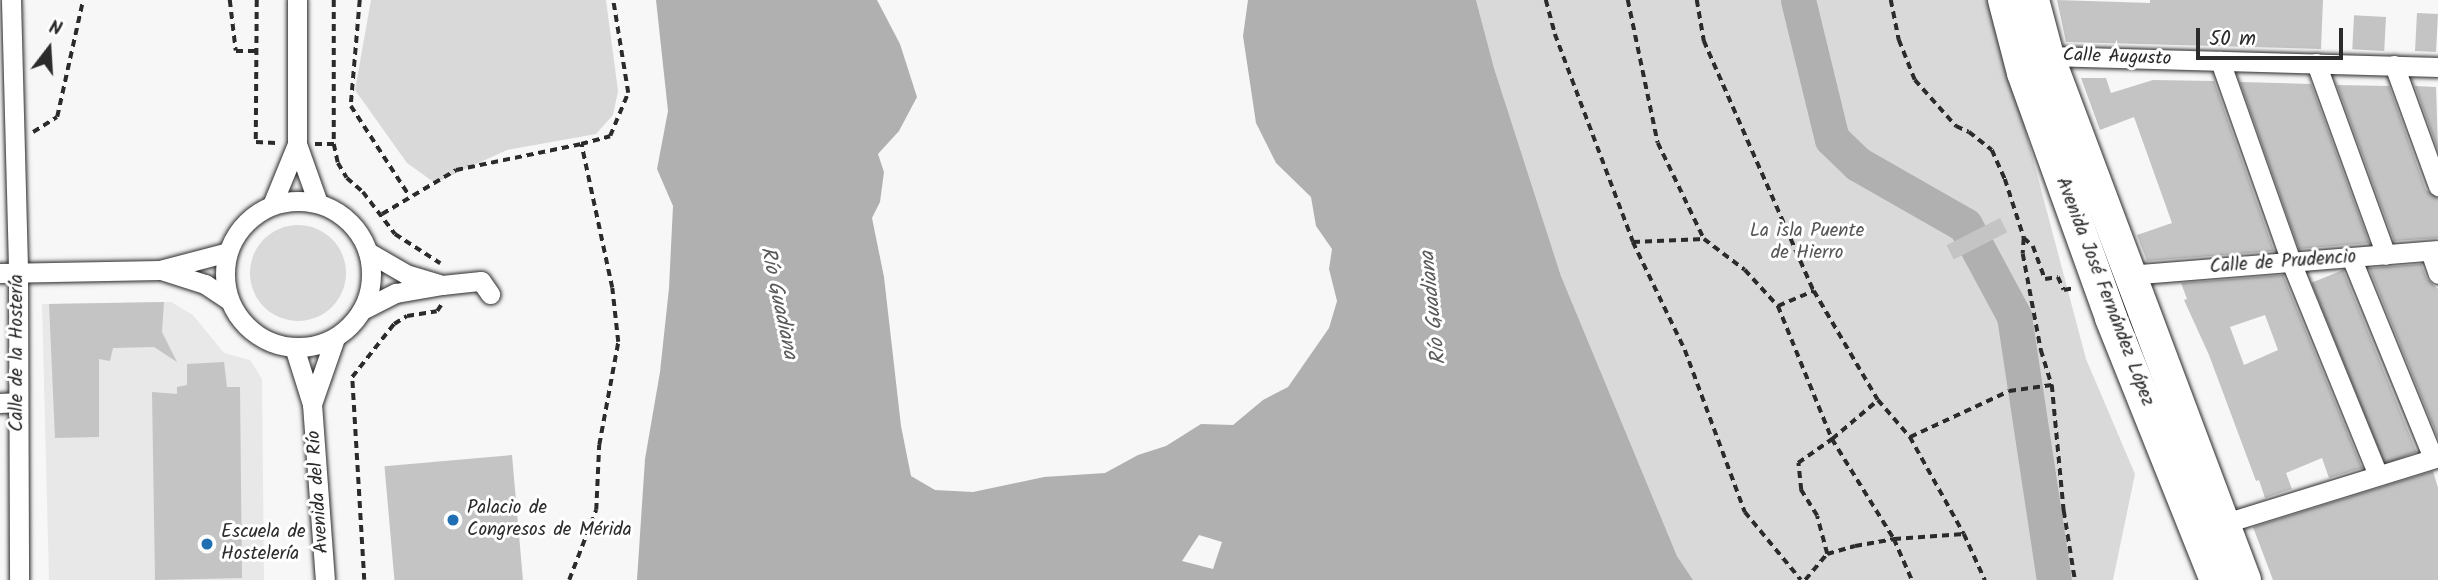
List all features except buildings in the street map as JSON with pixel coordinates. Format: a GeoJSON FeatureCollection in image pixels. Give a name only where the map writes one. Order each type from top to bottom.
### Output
{"type":"FeatureCollection","features":[{"type":"Feature","properties":{"kind":"main road","name":"Avenida José Fernández López"},"geometry":{"type":"LineString","coordinates":[[2004,0],[2023,73],[2111,318],[2216,580]]}},
{"type":"Feature","properties":{"kind":"main road","name":"Avenida José Fernández López"},"geometry":{"type":"LineString","coordinates":[[2033,0],[2048,56],[2128,275],[2245,580]]}},
{"type":"Feature","properties":{"kind":"street","name":"Calle de la Hostería"},"geometry":{"type":"LineString","coordinates":[[11,0],[8,155],[9,403],[19,580]]}},
{"type":"Feature","properties":{"kind":"street"},"geometry":{"type":"LineString","coordinates":[[297,0],[297,144],[318,203]]}},
{"type":"Feature","properties":{"kind":"street","name":"Calle Augusto"},"geometry":{"type":"LineString","coordinates":[[2048,56],[2438,67]]}},
{"type":"Feature","properties":{"kind":"street"},"geometry":{"type":"LineString","coordinates":[[2220,61],[2291,262],[2378,475]]}},
{"type":"Feature","properties":{"kind":"street"},"geometry":{"type":"LineString","coordinates":[[2316,63],[2386,255]]}},
{"type":"Feature","properties":{"kind":"street"},"geometry":{"type":"LineString","coordinates":[[2395,65],[2438,186]]}},
{"type":"Feature","properties":{"kind":"street"},"geometry":{"type":"LineString","coordinates":[[272,205],[297,144]]}},
{"type":"Feature","properties":{"kind":"street"},"geometry":{"type":"LineString","coordinates":[[295,201],[318,203],[340,213],[357,230],[368,252],[371,282],[362,310],[351,326],[335,338],[316,346],[294,347],[262,338],[237,315],[229,300],[224,275],[228,251],[238,232],[253,216],[272,205],[295,201]]}},
{"type":"Feature","properties":{"kind":"street"},"geometry":{"type":"LineString","coordinates":[[9,273],[160,270],[228,251]]}},
{"type":"Feature","properties":{"kind":"street"},"geometry":{"type":"LineString","coordinates":[[2434,251],[2438,274]]}},
{"type":"Feature","properties":{"kind":"street","name":"Calle de Prudencio"},"geometry":{"type":"LineString","coordinates":[[2128,275],[2434,251]]}},
{"type":"Feature","properties":{"kind":"street"},"geometry":{"type":"LineString","coordinates":[[368,252],[407,274],[442,285]]}},
{"type":"Feature","properties":{"kind":"street"},"geometry":{"type":"LineString","coordinates":[[2222,524],[2435,458],[2351,257]]}},
{"type":"Feature","properties":{"kind":"street"},"geometry":{"type":"LineString","coordinates":[[160,270],[205,284],[229,300]]}},
{"type":"Feature","properties":{"kind":"street"},"geometry":{"type":"LineString","coordinates":[[362,310],[396,293],[442,285],[481,281],[490,294]]}},
{"type":"Feature","properties":{"kind":"street","name":"Avenida del Río"},"geometry":{"type":"LineString","coordinates":[[312,404],[335,338]]}},
{"type":"Feature","properties":{"kind":"street","name":"Avenida del Río"},"geometry":{"type":"LineString","coordinates":[[294,347],[312,404],[325,580]]}},
{"type":"Feature","properties":{"kind":"path"},"geometry":{"type":"LineString","coordinates":[[8,155],[57,117],[83,0]]}},
{"type":"Feature","properties":{"kind":"path"},"geometry":{"type":"LineString","coordinates":[[230,0],[236,51],[256,51]]}},
{"type":"Feature","properties":{"kind":"path"},"geometry":{"type":"LineString","coordinates":[[256,142],[257,0]]}},
{"type":"Feature","properties":{"kind":"path"},"geometry":{"type":"LineString","coordinates":[[360,0],[351,106],[410,197]]}},
{"type":"Feature","properties":{"kind":"path"},"geometry":{"type":"LineString","coordinates":[[382,214],[456,170],[610,136],[628,93],[613,0]]}},
{"type":"Feature","properties":{"kind":"path"},"geometry":{"type":"LineString","coordinates":[[1546,0],[1555,34],[1633,242],[1685,350],[1745,512],[1803,580],[1827,554],[1894,539],[1964,534]]}},
{"type":"Feature","properties":{"kind":"path"},"geometry":{"type":"LineString","coordinates":[[1628,0],[1658,144],[1704,239],[1745,270],[1778,306],[1832,439],[1894,539],[1912,580]]}},
{"type":"Feature","properties":{"kind":"path"},"geometry":{"type":"LineString","coordinates":[[1698,0],[1703,41],[1814,291],[1878,400],[1910,437],[1964,534],[1985,580]]}},
{"type":"Feature","properties":{"kind":"path"},"geometry":{"type":"LineString","coordinates":[[1891,0],[1899,40],[1915,80],[1956,126],[1969,132],[1992,150],[2025,239],[2023,254],[2041,350],[2052,385],[2063,497],[2075,580]]}},
{"type":"Feature","properties":{"kind":"path"},"geometry":{"type":"LineString","coordinates":[[569,580],[596,510],[599,444],[618,342],[612,288],[581,144]]}},
{"type":"Feature","properties":{"kind":"path"},"geometry":{"type":"LineString","coordinates":[[1633,242],[1704,239]]}},
{"type":"Feature","properties":{"kind":"path"},"geometry":{"type":"LineString","coordinates":[[2025,239],[2034,246],[2045,279],[2058,276],[2064,290],[2077,287]]}},
{"type":"Feature","properties":{"kind":"path"},"geometry":{"type":"LineString","coordinates":[[1778,306],[1814,291]]}},
{"type":"Feature","properties":{"kind":"path"},"geometry":{"type":"LineString","coordinates":[[1910,437],[2009,391],[2052,385]]}},
{"type":"Feature","properties":{"kind":"path"},"geometry":{"type":"LineString","coordinates":[[1827,554],[1817,516],[1801,489],[1798,463],[1832,439],[1878,400]]}},
{"type":"Feature","properties":{"kind":"shaded area"},"geometry":{"type":"Polygon","coordinates":[[[171,302],[193,315],[224,353],[250,360],[262,379],[264,580],[49,580],[42,304],[171,302]]]}},
{"type":"Feature","properties":{"kind":"green space"},"geometry":{"type":"Polygon","coordinates":[[[371,0],[606,0],[618,91],[613,115],[596,134],[507,150],[435,183],[407,163],[355,90],[371,0]]]}},
{"type":"Feature","properties":{"kind":"green space","name":"La isla Puente de Hierro"},"geometry":{"type":"Polygon","coordinates":[[[1476,0],[1991,0],[2086,359],[2135,474],[2113,580],[1693,580],[1677,556],[1561,276],[1494,68],[1476,0]]]}},
{"type":"Feature","properties":{"kind":"green space"},"geometry":{"type":"Polygon","coordinates":[[[298,225],[317,228],[332,239],[343,254],[346,273],[343,292],[332,307],[317,318],[298,321],[279,318],[264,307],[253,292],[250,273],[253,254],[264,239],[279,228],[298,225]]]}},
{"type":"Feature","properties":{"kind":"water","name":"Río Guadiana"},"geometry":{"type":"Polygon","coordinates":[[[656,0],[877,0],[900,44],[917,97],[899,131],[878,154],[884,172],[880,202],[872,218],[884,277],[901,426],[911,476],[935,490],[973,492],[1044,477],[1105,473],[1138,455],[1166,446],[1201,424],[1233,425],[1263,400],[1288,387],[1329,328],[1337,301],[1329,269],[1332,249],[1316,226],[1311,197],[1276,163],[1256,123],[1243,36],[1248,0],[1476,0],[1494,68],[1561,276],[1677,556],[1693,580],[637,580],[645,459],[660,372],[669,288],[673,206],[657,169],[668,111],[656,0]],[[1199,535],[1182,561],[1213,569],[1222,542],[1199,535]]]}},
{"type":"Feature","properties":{"kind":"waterway"},"geometry":{"type":"LineString","coordinates":[[1798,0],[1832,139],[1858,164],[1965,225],[2014,316],[2054,580]]}},
{"type":"Feature","properties":{"kind":"place","name":"Palacio de Congresos de Mérida"},"geometry":{"type":"Point","coordinates":[453,520]}},
{"type":"Feature","properties":{"kind":"place","name":"Escuela de Hostelería"},"geometry":{"type":"Point","coordinates":[207,544]}}]}
